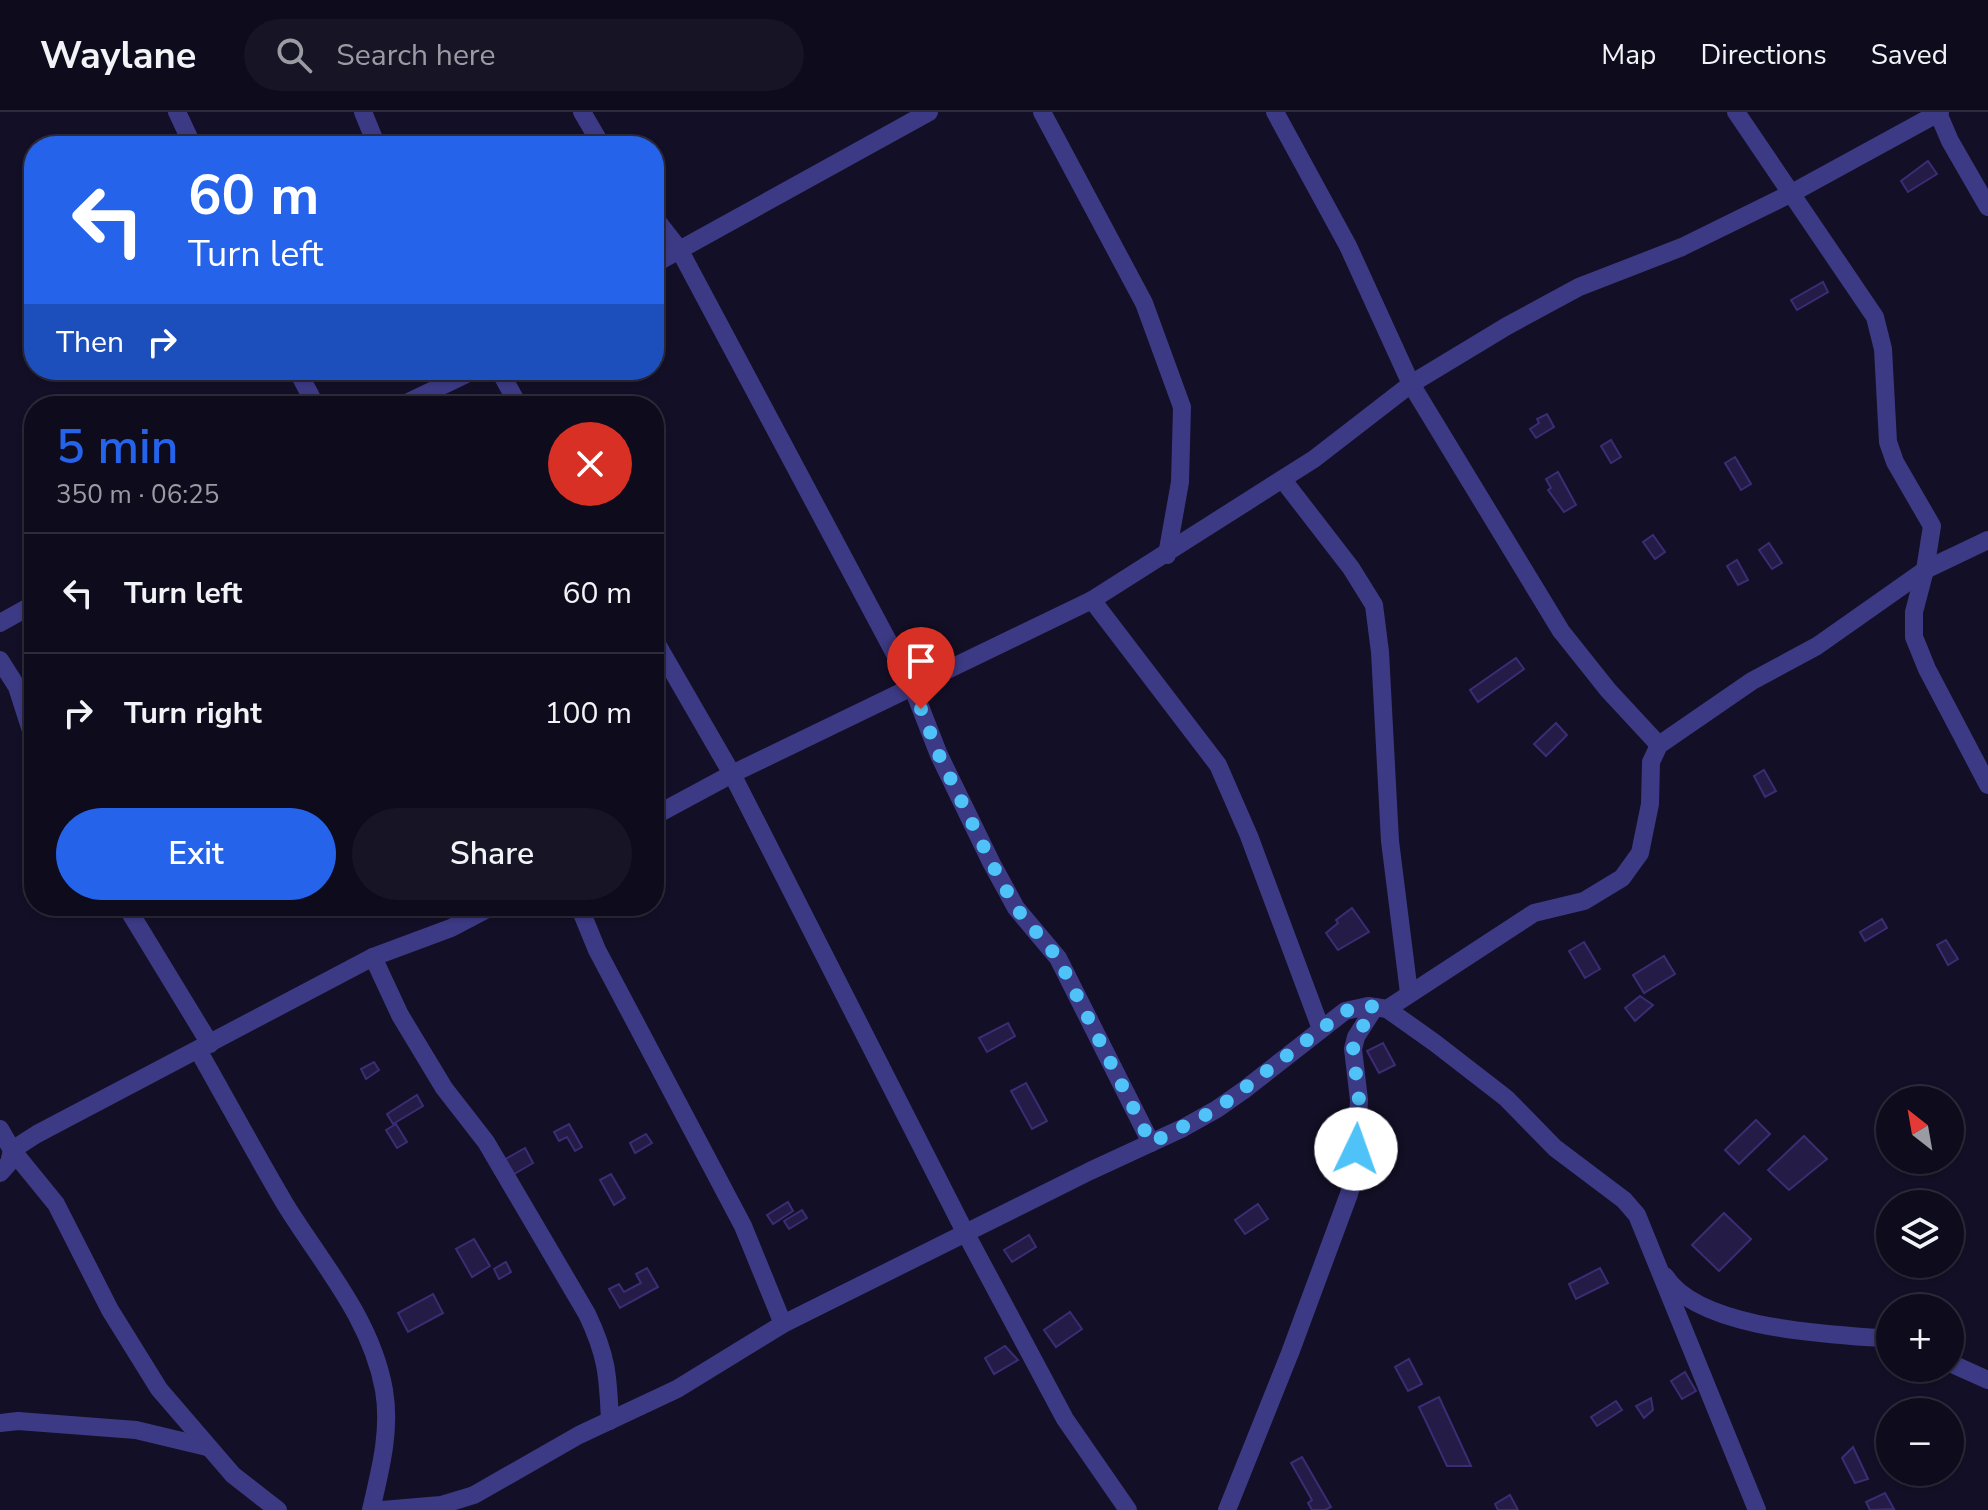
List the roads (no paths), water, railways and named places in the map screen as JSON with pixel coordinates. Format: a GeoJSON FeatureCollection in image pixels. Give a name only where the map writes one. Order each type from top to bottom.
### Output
{"type":"FeatureCollection","features":[{"type":"Feature","properties":{"kind":"street"},"geometry":{"type":"LineString","coordinates":[[177,112],[188,136]]}},
{"type":"Feature","properties":{"kind":"street"},"geometry":{"type":"LineString","coordinates":[[363,112],[373,136]]}},
{"type":"Feature","properties":{"kind":"street"},"geometry":{"type":"LineString","coordinates":[[582,112],[596,136]]}},
{"type":"Feature","properties":{"kind":"street"},"geometry":{"type":"LineString","coordinates":[[664,258],[929,112]]}},
{"type":"Feature","properties":{"kind":"street"},"geometry":{"type":"LineString","coordinates":[[1042,112],[1144,303],[1182,407],[1180,482],[1167,555]]}},
{"type":"Feature","properties":{"kind":"street"},"geometry":{"type":"LineString","coordinates":[[1275,112],[1348,246],[1411,384],[1561,631],[1608,690],[1659,745]]}},
{"type":"Feature","properties":{"kind":"street"},"geometry":{"type":"LineString","coordinates":[[1736,112],[1875,317],[1883,349],[1888,442],[1895,462],[1932,526],[1914,612],[1914,637],[1927,669],[1988,785]]}},
{"type":"Feature","properties":{"kind":"street"},"geometry":{"type":"LineString","coordinates":[[664,811],[732,774],[1092,600],[1283,480],[1411,384],[1507,326],[1579,287],[1682,247],[1792,193],[1939,113],[1950,141],[1988,207]]}},
{"type":"Feature","properties":{"kind":"street"},"geometry":{"type":"LineString","coordinates":[[664,230],[679,249],[912,686],[939,755],[992,864],[1016,908],[1058,958],[1151,1143]]}},
{"type":"Feature","properties":{"kind":"street"},"geometry":{"type":"LineString","coordinates":[[421,396],[454,380]]}},
{"type":"Feature","properties":{"kind":"street"},"geometry":{"type":"LineString","coordinates":[[1283,480],[1351,568],[1374,605],[1380,652],[1390,841],[1409,993]]}},
{"type":"Feature","properties":{"kind":"street"},"geometry":{"type":"LineString","coordinates":[[1227,1510],[1290,1353],[1355,1174],[1359,1100],[1353,1049],[1356,1037],[1381,1008],[1534,913],[1584,901],[1622,878],[1640,853],[1650,804],[1651,762],[1659,745],[1752,681],[1817,646],[1925,570],[1988,540]]}},
{"type":"Feature","properties":{"kind":"street"},"geometry":{"type":"LineString","coordinates":[[1092,600],[1218,765],[1249,836],[1321,1029]]}},
{"type":"Feature","properties":{"kind":"street"},"geometry":{"type":"LineString","coordinates":[[0,623],[24,610]]}},
{"type":"Feature","properties":{"kind":"street"},"geometry":{"type":"LineString","coordinates":[[664,656],[732,774],[965,1232],[1065,1419],[1128,1510]]}},
{"type":"Feature","properties":{"kind":"street"},"geometry":{"type":"LineString","coordinates":[[0,660],[17,687],[24,709]]}},
{"type":"Feature","properties":{"kind":"street"},"geometry":{"type":"LineString","coordinates":[[132,916],[286,1205],[340,1285],[374,1349],[384,1393],[386,1444],[371,1510]]}},
{"type":"Feature","properties":{"kind":"street"},"geometry":{"type":"LineString","coordinates":[[0,1173],[9,1163],[12,1150],[37,1134],[373,957],[451,928],[474,916]]}},
{"type":"Feature","properties":{"kind":"street"},"geometry":{"type":"LineString","coordinates":[[583,916],[597,950],[743,1226],[783,1324]]}},
{"type":"Feature","properties":{"kind":"street"},"geometry":{"type":"LineString","coordinates":[[373,957],[400,1015],[444,1088],[486,1142],[587,1314],[607,1366],[610,1421]]}},
{"type":"Feature","properties":{"kind":"street"},"geometry":{"type":"LineString","coordinates":[[382,1510],[441,1505],[474,1495],[579,1435],[677,1389],[783,1324],[1217,1109],[1345,1011],[1368,1006],[1381,1008],[1506,1098],[1555,1148],[1624,1200],[1637,1215],[1757,1510]]}},
{"type":"Feature","properties":{"kind":"street"},"geometry":{"type":"LineString","coordinates":[[0,1129],[12,1150],[56,1204],[110,1310],[159,1389],[233,1475],[278,1510]]}},
{"type":"Feature","properties":{"kind":"street"},"geometry":{"type":"LineString","coordinates":[[1653,1257],[1669,1282],[1692,1299],[1745,1321],[1760,1326],[1876,1338]]}},
{"type":"Feature","properties":{"kind":"street"},"geometry":{"type":"LineString","coordinates":[[1964,1369],[1988,1380]]}},
{"type":"Feature","properties":{"kind":"street"},"geometry":{"type":"LineString","coordinates":[[0,1423],[18,1421],[136,1430],[207,1447]]}}]}
